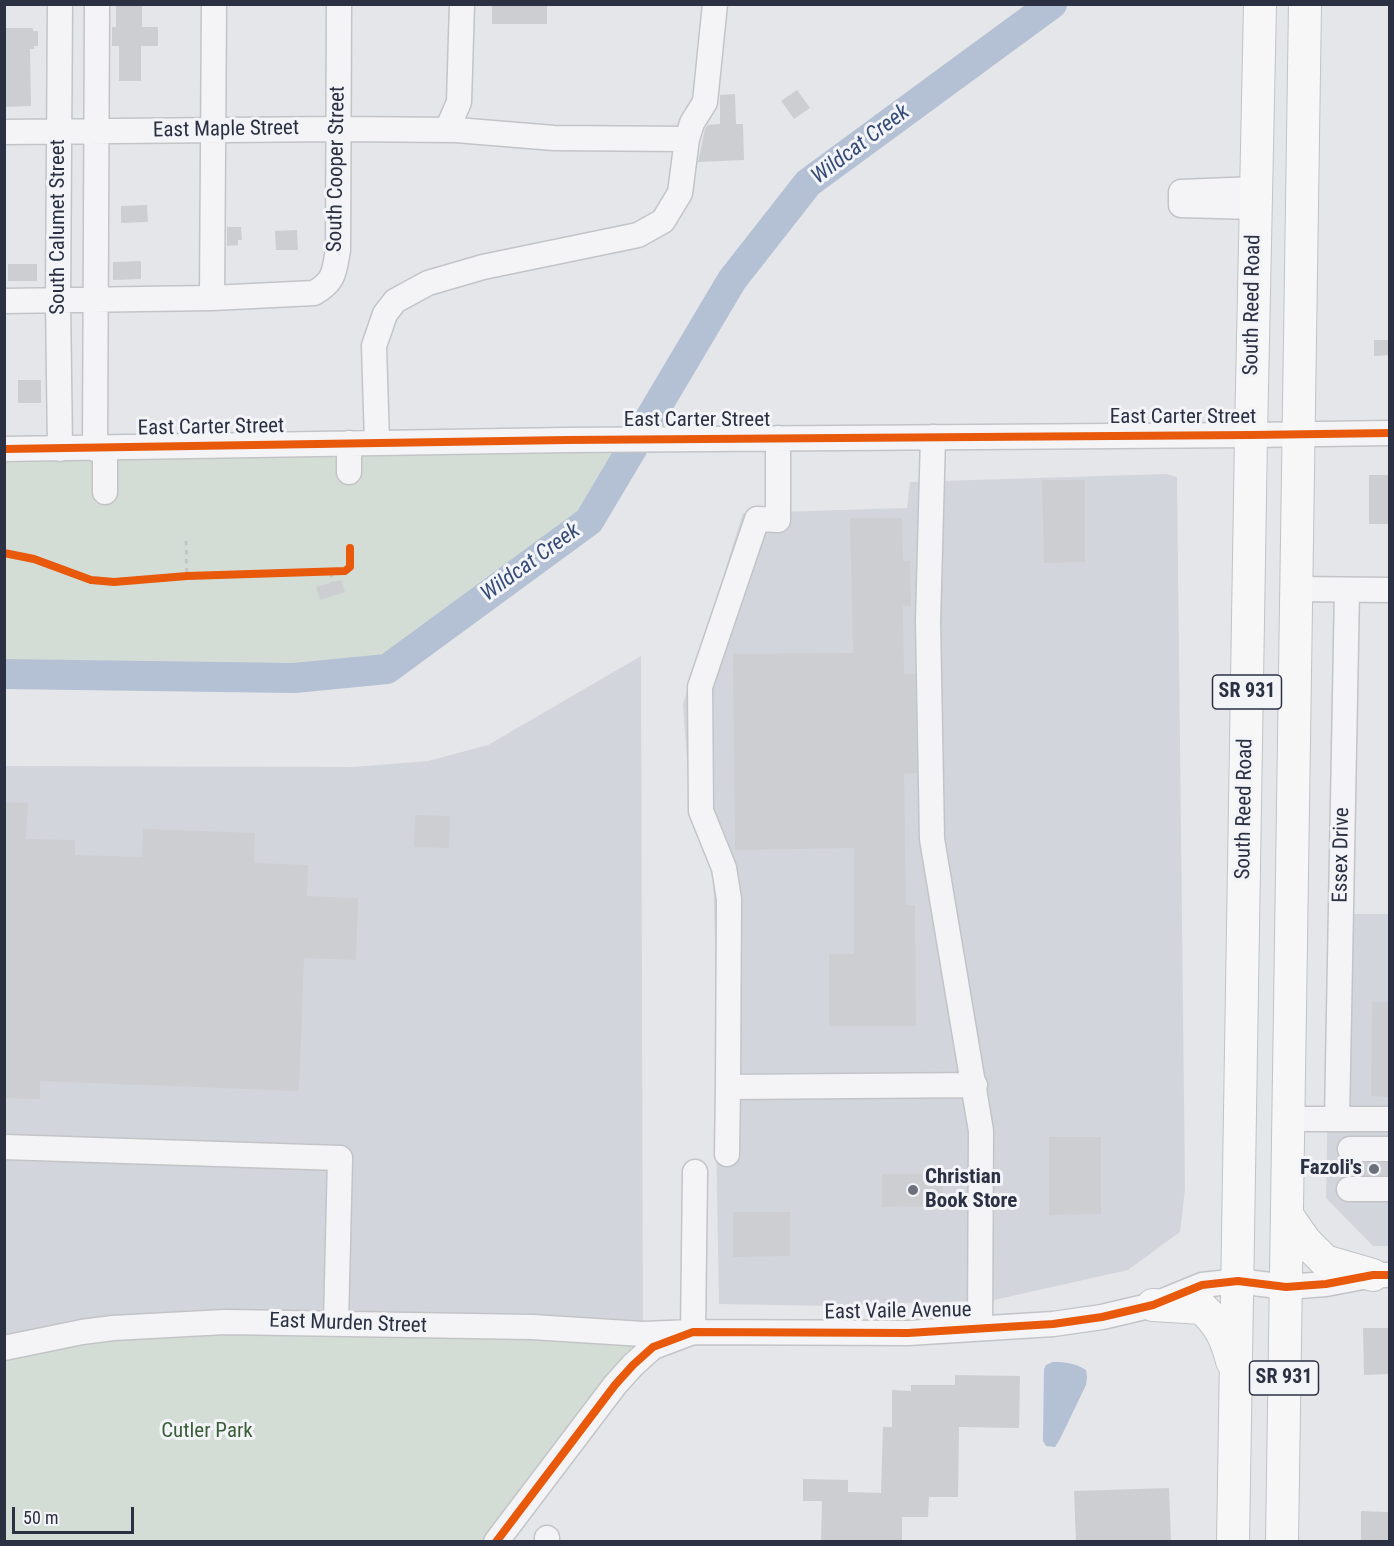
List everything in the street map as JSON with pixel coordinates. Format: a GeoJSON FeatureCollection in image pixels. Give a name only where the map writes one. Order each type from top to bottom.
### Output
{"type":"FeatureCollection","features":[{"type":"Feature","properties":{"kind":"main road","name":"South Reed Road"},"geometry":{"type":"LineString","coordinates":[[1233,1542],[1260,4]]}},
{"type":"Feature","properties":{"kind":"main road","name":"SR 931"},"geometry":{"type":"LineString","coordinates":[[1282,1542],[1305,4]]}},
{"type":"Feature","properties":{"kind":"main road"},"geometry":{"type":"LineString","coordinates":[[1287,1215],[1305,1241],[1325,1261],[1381,1275]]}},
{"type":"Feature","properties":{"kind":"main road"},"geometry":{"type":"LineString","coordinates":[[1153,1305],[1202,1308],[1218,1324],[1229,1348],[1236,1379]]}},
{"type":"Feature","properties":{"kind":"street","name":"South Calumet Street"},"geometry":{"type":"LineString","coordinates":[[60,4],[58,301],[60,449]]}},
{"type":"Feature","properties":{"kind":"street","name":"South Calumet Street"},"geometry":{"type":"LineString","coordinates":[[97,4],[96,301],[100,448],[105,492]]}},
{"type":"Feature","properties":{"kind":"street"},"geometry":{"type":"LineString","coordinates":[[212,298],[213,4]]}},
{"type":"Feature","properties":{"kind":"street","name":"South Cooper Street"},"geometry":{"type":"LineString","coordinates":[[4,301],[212,298],[314,293],[326,286],[334,276],[338,250],[339,4]]}},
{"type":"Feature","properties":{"kind":"street"},"geometry":{"type":"LineString","coordinates":[[447,130],[459,102],[462,4]]}},
{"type":"Feature","properties":{"kind":"street"},"geometry":{"type":"LineString","coordinates":[[377,443],[374,346],[385,314],[395,301],[428,283],[483,267],[638,235],[663,220],[680,193],[687,139],[692,123],[705,102],[715,4]]}},
{"type":"Feature","properties":{"kind":"street","name":"East Maple Street"},"geometry":{"type":"LineString","coordinates":[[4,132],[447,130],[554,138],[687,139]]}},
{"type":"Feature","properties":{"kind":"street","name":"East Carter Street"},"geometry":{"type":"LineString","coordinates":[[4,450],[567,440],[1299,435],[1389,432]]}},
{"type":"Feature","properties":{"kind":"street"},"geometry":{"type":"LineString","coordinates":[[933,437],[928,622],[932,839],[981,1131],[980,1328]]}},
{"type":"Feature","properties":{"kind":"street"},"geometry":{"type":"LineString","coordinates":[[727,1154],[729,898],[724,868],[701,811],[700,687],[757,519],[778,520],[778,438]]}},
{"type":"Feature","properties":{"kind":"street"},"geometry":{"type":"LineString","coordinates":[[349,443],[349,472]]}},
{"type":"Feature","properties":{"kind":"street"},"geometry":{"type":"LineString","coordinates":[[1296,589],[1389,590]]}},
{"type":"Feature","properties":{"kind":"street","name":"Essex Drive"},"geometry":{"type":"LineString","coordinates":[[1337,1119],[1347,590]]}},
{"type":"Feature","properties":{"kind":"street"},"geometry":{"type":"LineString","coordinates":[[728,1087],[975,1085]]}},
{"type":"Feature","properties":{"kind":"street"},"geometry":{"type":"LineString","coordinates":[[1288,1119],[1389,1119]]}},
{"type":"Feature","properties":{"kind":"street"},"geometry":{"type":"LineString","coordinates":[[4,1147],[340,1158],[336,1324]]}},
{"type":"Feature","properties":{"kind":"street"},"geometry":{"type":"LineString","coordinates":[[1350,1149],[1389,1149]]}},
{"type":"Feature","properties":{"kind":"street"},"geometry":{"type":"LineString","coordinates":[[693,1332],[695,1172]]}},
{"type":"Feature","properties":{"kind":"street"},"geometry":{"type":"LineString","coordinates":[[1349,1189],[1389,1190]]}},
{"type":"Feature","properties":{"kind":"street","name":"East Vaile Avenue"},"geometry":{"type":"LineString","coordinates":[[496,1542],[615,1385],[633,1365],[653,1347],[693,1332],[908,1333],[1053,1324],[1102,1317],[1153,1305],[1202,1285],[1238,1281],[1286,1287],[1326,1284],[1381,1275]]}},
{"type":"Feature","properties":{"kind":"street","name":"East Murden Street"},"geometry":{"type":"LineString","coordinates":[[4,1348],[82,1332],[159,1324],[225,1322],[542,1328],[643,1334],[693,1332]]}},
{"type":"Feature","properties":{"kind":"path"},"geometry":{"type":"LineString","coordinates":[[186,541],[187,576]]}},
{"type":"Feature","properties":{"kind":"path"},"geometry":{"type":"LineString","coordinates":[[4,553],[34,559],[91,580],[114,582],[187,576],[345,571],[350,567],[350,548]]}},
{"type":"Feature","properties":{"kind":"path"},"geometry":{"type":"LineString","coordinates":[[331,573],[332,583]]}},
{"type":"Feature","properties":{"kind":"shaded area"},"geometry":{"type":"Polygon","coordinates":[[[1166,474],[1177,477],[1185,1189],[1180,1232],[1128,1270],[994,1300],[832,1306],[719,1304],[716,1132],[718,1055],[713,870],[691,818],[683,704],[743,513],[907,508],[910,482],[1166,474]]]}},
{"type":"Feature","properties":{"kind":"shaded area"},"geometry":{"type":"Polygon","coordinates":[[[641,656],[643,1334],[5,1348],[5,766],[353,767],[428,761],[488,745],[641,656]]]}},
{"type":"Feature","properties":{"kind":"shaded area"},"geometry":{"type":"Polygon","coordinates":[[[1331,914],[1389,914],[1389,1246],[1373,1246],[1326,1198],[1331,914]]]}},
{"type":"Feature","properties":{"kind":"green space"},"geometry":{"type":"Polygon","coordinates":[[[638,439],[589,521],[387,669],[294,678],[5,674],[5,449],[638,439]]]}},
{"type":"Feature","properties":{"kind":"green space","name":"Cutler Park"},"geometry":{"type":"Polygon","coordinates":[[[427,1327],[653,1347],[496,1542],[5,1541],[4,1348],[82,1332],[427,1327]]]}},
{"type":"Feature","properties":{"kind":"water"},"geometry":{"type":"Polygon","coordinates":[[[1053,1362],[1078,1366],[1086,1370],[1087,1377],[1086,1385],[1055,1447],[1046,1446],[1043,1441],[1044,1369],[1046,1365],[1053,1362]]]}},
{"type":"Feature","properties":{"kind":"building"},"geometry":{"type":"Polygon","coordinates":[[[116,4],[142,4],[142,27],[158,27],[158,46],[141,46],[141,81],[119,81],[119,46],[112,46],[112,27],[116,27],[116,4]]]}},
{"type":"Feature","properties":{"kind":"building"},"geometry":{"type":"Polygon","coordinates":[[[492,4],[547,4],[547,24],[492,24],[492,4]]]}},
{"type":"Feature","properties":{"kind":"building"},"geometry":{"type":"Polygon","coordinates":[[[4,28],[33,28],[33,31],[38,31],[38,46],[30,49],[31,106],[4,107],[4,28]]]}},
{"type":"Feature","properties":{"kind":"building"},"geometry":{"type":"Polygon","coordinates":[[[797,90],[810,108],[794,119],[781,101],[797,90]]]}},
{"type":"Feature","properties":{"kind":"building"},"geometry":{"type":"Polygon","coordinates":[[[735,94],[736,124],[743,124],[744,160],[698,162],[705,129],[708,125],[720,124],[720,95],[735,94]]]}},
{"type":"Feature","properties":{"kind":"building"},"geometry":{"type":"Polygon","coordinates":[[[147,205],[148,222],[121,223],[121,206],[147,205]]]}},
{"type":"Feature","properties":{"kind":"building"},"geometry":{"type":"Polygon","coordinates":[[[227,227],[241,227],[242,240],[238,240],[238,245],[227,246],[227,227]]]}},
{"type":"Feature","properties":{"kind":"building"},"geometry":{"type":"Polygon","coordinates":[[[297,230],[298,250],[276,250],[275,231],[297,230]]]}},
{"type":"Feature","properties":{"kind":"building"},"geometry":{"type":"Polygon","coordinates":[[[141,261],[141,279],[113,280],[113,262],[141,261]]]}},
{"type":"Feature","properties":{"kind":"building"},"geometry":{"type":"Polygon","coordinates":[[[8,264],[37,264],[37,281],[8,281],[8,264]]]}},
{"type":"Feature","properties":{"kind":"building"},"geometry":{"type":"Polygon","coordinates":[[[1374,340],[1389,340],[1389,355],[1374,356],[1374,340]]]}},
{"type":"Feature","properties":{"kind":"building"},"geometry":{"type":"Polygon","coordinates":[[[18,380],[41,380],[41,403],[18,403],[18,380]]]}},
{"type":"Feature","properties":{"kind":"building"},"geometry":{"type":"Polygon","coordinates":[[[1369,475],[1389,475],[1389,524],[1369,524],[1369,475]]]}},
{"type":"Feature","properties":{"kind":"building"},"geometry":{"type":"Polygon","coordinates":[[[1042,480],[1085,480],[1085,562],[1044,563],[1042,480]]]}},
{"type":"Feature","properties":{"kind":"building"},"geometry":{"type":"Polygon","coordinates":[[[850,518],[902,518],[903,561],[910,561],[911,606],[903,606],[904,674],[915,674],[917,773],[904,774],[906,905],[915,905],[916,1026],[829,1026],[829,954],[854,954],[854,848],[735,850],[733,654],[853,653],[850,518]]]}},
{"type":"Feature","properties":{"kind":"building"},"geometry":{"type":"Polygon","coordinates":[[[341,580],[345,592],[320,600],[316,587],[341,580]]]}},
{"type":"Feature","properties":{"kind":"building"},"geometry":{"type":"Polygon","coordinates":[[[4,802],[28,803],[26,839],[75,840],[75,855],[142,857],[143,829],[255,833],[254,863],[308,865],[307,896],[358,898],[356,960],[304,958],[299,1091],[40,1081],[40,1099],[4,1098],[4,802]]]}},
{"type":"Feature","properties":{"kind":"building"},"geometry":{"type":"Polygon","coordinates":[[[415,815],[450,816],[449,848],[414,847],[415,815]]]}},
{"type":"Feature","properties":{"kind":"building"},"geometry":{"type":"Polygon","coordinates":[[[1372,1002],[1389,1002],[1389,1097],[1371,1096],[1372,1002]]]}},
{"type":"Feature","properties":{"kind":"building"},"geometry":{"type":"Polygon","coordinates":[[[1049,1137],[1101,1137],[1101,1214],[1049,1215],[1049,1137]]]}},
{"type":"Feature","properties":{"kind":"building"},"geometry":{"type":"Polygon","coordinates":[[[1359,1163],[1389,1163],[1389,1175],[1359,1175],[1359,1163]]]}},
{"type":"Feature","properties":{"kind":"building","name":"Christian Book Store"},"geometry":{"type":"Polygon","coordinates":[[[882,1174],[943,1174],[943,1206],[882,1207],[882,1174]]]}},
{"type":"Feature","properties":{"kind":"building"},"geometry":{"type":"Polygon","coordinates":[[[733,1212],[790,1212],[790,1256],[733,1257],[733,1212]]]}},
{"type":"Feature","properties":{"kind":"building"},"geometry":{"type":"Polygon","coordinates":[[[1363,1328],[1389,1328],[1389,1374],[1364,1375],[1363,1328]]]}},
{"type":"Feature","properties":{"kind":"building"},"geometry":{"type":"Polygon","coordinates":[[[955,1375],[1020,1376],[1019,1428],[959,1427],[958,1497],[929,1497],[928,1517],[902,1517],[902,1542],[821,1542],[822,1501],[803,1501],[803,1479],[848,1480],[848,1492],[881,1493],[883,1427],[892,1427],[892,1390],[911,1391],[911,1385],[955,1385],[955,1375]]]}},
{"type":"Feature","properties":{"kind":"building"},"geometry":{"type":"Polygon","coordinates":[[[1169,1488],[1171,1542],[1076,1542],[1074,1491],[1169,1488]]]}},
{"type":"Feature","properties":{"kind":"building"},"geometry":{"type":"Polygon","coordinates":[[[1361,1511],[1389,1512],[1389,1542],[1361,1542],[1361,1511]]]}},
{"type":"Feature","properties":{"kind":"waterway","name":"Wildcat Creek"},"geometry":{"type":"LineString","coordinates":[[4,674],[294,678],[387,669],[589,521],[732,280],[808,183],[1052,4]]}},
{"type":"Feature","properties":{"kind":"cycle path"},"geometry":{"type":"LineString","coordinates":[[4,449],[567,440],[1390,433]]}},
{"type":"Feature","properties":{"kind":"cycle path"},"geometry":{"type":"LineString","coordinates":[[4,553],[34,559],[91,580],[114,582],[187,576],[345,571],[350,567],[350,548]]}},
{"type":"Feature","properties":{"kind":"cycle path"},"geometry":{"type":"LineString","coordinates":[[496,1542],[615,1385],[633,1365],[653,1347],[693,1332],[908,1333],[1053,1324],[1102,1317],[1153,1305],[1202,1285],[1238,1281],[1286,1287],[1326,1284],[1373,1275],[1390,1275]]}},
{"type":"Feature","properties":{"kind":"place","name":"Fazoli's"},"geometry":{"type":"Point","coordinates":[1374,1169]}},
{"type":"Feature","properties":{"kind":"place","name":"Christian Book Store"},"geometry":{"type":"Point","coordinates":[913,1190]}}]}
